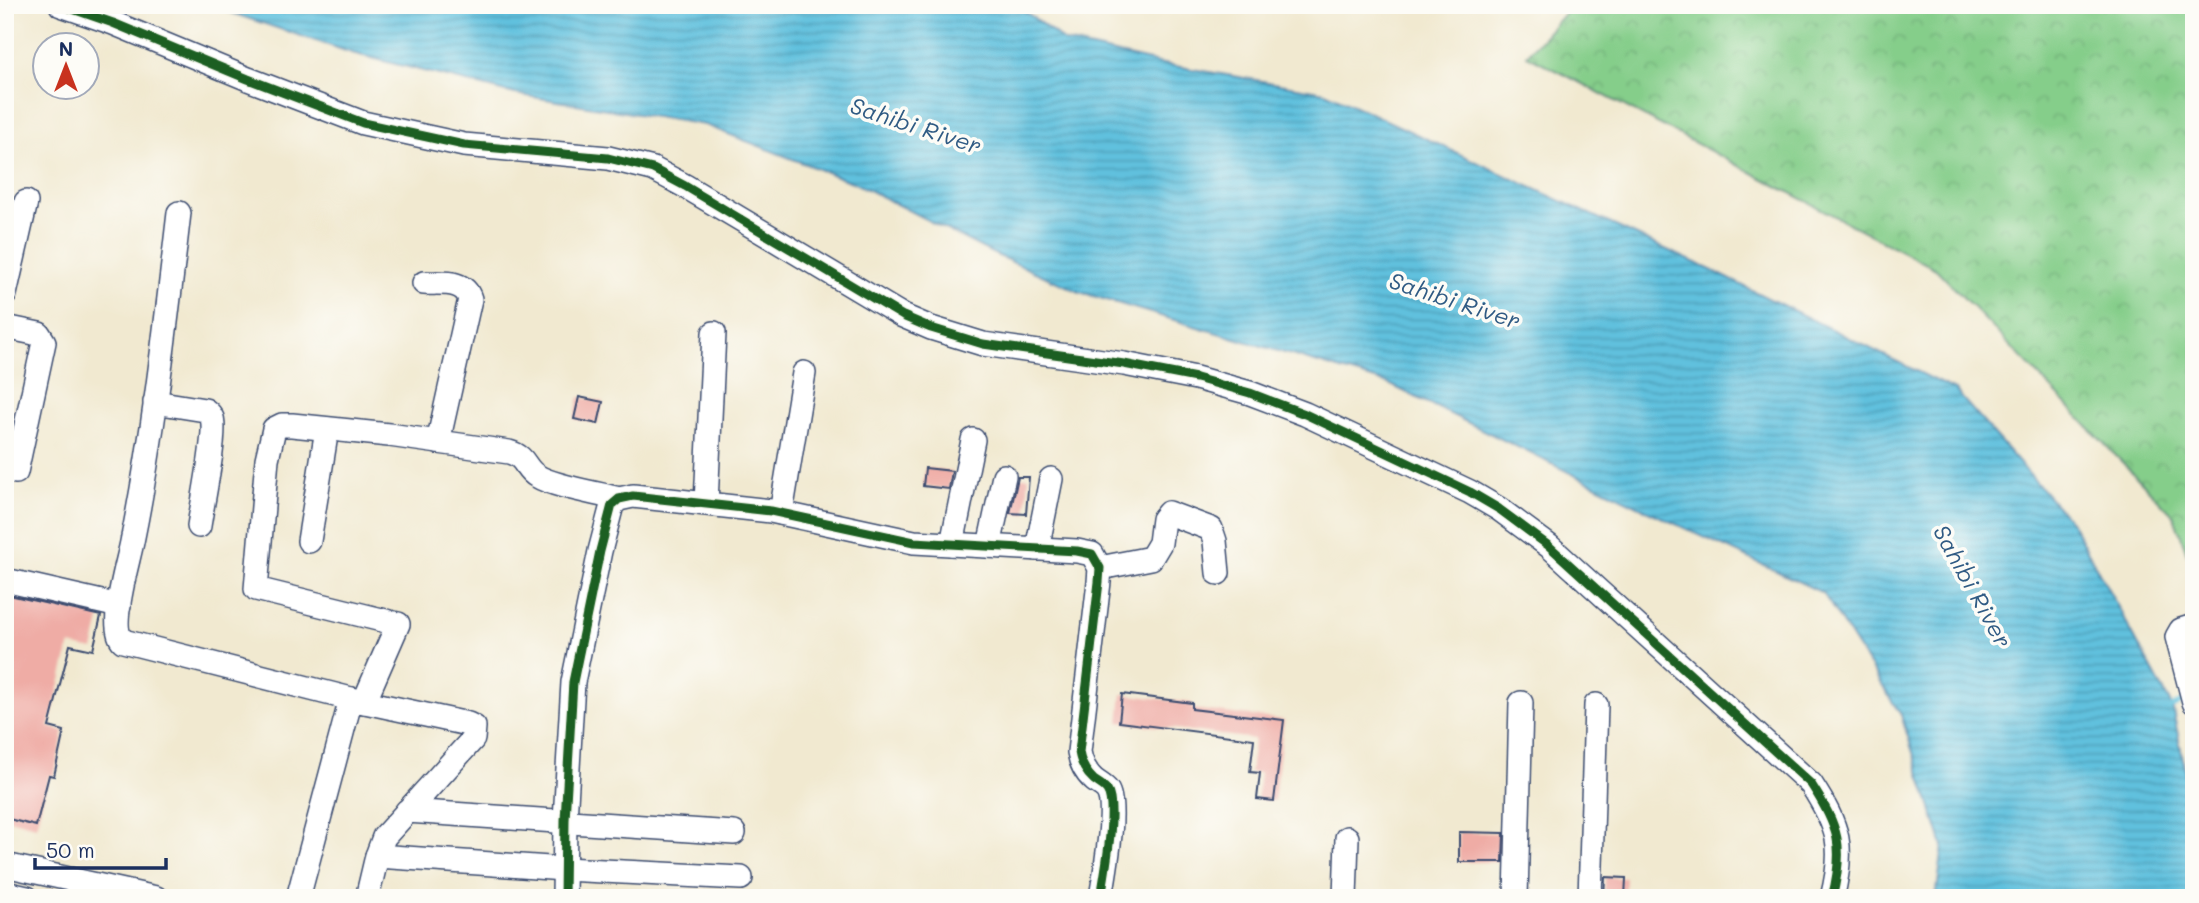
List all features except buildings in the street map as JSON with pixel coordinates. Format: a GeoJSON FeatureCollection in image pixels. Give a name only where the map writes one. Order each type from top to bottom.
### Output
{"type":"FeatureCollection","features":[{"type":"Feature","properties":{"kind":"street"},"geometry":{"type":"LineString","coordinates":[[61,5],[113,23],[363,123],[464,145],[608,158],[653,169],[904,316],[931,328],[983,344],[1124,364],[1196,378],[1250,393],[1305,414],[1469,492],[1499,509],[1549,546],[1811,784],[1835,827],[1840,854],[1839,872],[1832,898]]}},
{"type":"Feature","properties":{"kind":"street"},"geometry":{"type":"LineString","coordinates":[[5,294],[26,202]]}},
{"type":"Feature","properties":{"kind":"street"},"geometry":{"type":"LineString","coordinates":[[178,213],[142,494],[119,606],[118,635],[123,641],[357,701],[474,727],[473,739],[384,837],[368,898]]}},
{"type":"Feature","properties":{"kind":"street"},"geometry":{"type":"LineString","coordinates":[[424,284],[461,286],[468,291],[470,299],[438,442]]}},
{"type":"Feature","properties":{"kind":"street"},"geometry":{"type":"LineString","coordinates":[[5,327],[36,333],[43,337],[44,341],[16,472]]}},
{"type":"Feature","properties":{"kind":"street"},"geometry":{"type":"LineString","coordinates":[[706,503],[714,333]]}},
{"type":"Feature","properties":{"kind":"street"},"geometry":{"type":"LineString","coordinates":[[781,513],[804,373]]}},
{"type":"Feature","properties":{"kind":"street"},"geometry":{"type":"LineString","coordinates":[[155,402],[205,410],[211,414],[212,442],[199,526]]}},
{"type":"Feature","properties":{"kind":"street"},"geometry":{"type":"LineString","coordinates":[[298,898],[357,701],[398,624],[256,589],[267,459],[274,429],[282,425],[438,442],[519,455],[530,470],[546,480],[619,499],[647,497],[781,513],[914,542],[1092,554],[1100,568],[1079,752],[1082,766],[1091,778],[1107,791],[1110,801],[1111,822],[1101,898]]}},
{"type":"Feature","properties":{"kind":"street"},"geometry":{"type":"LineString","coordinates":[[309,541],[327,429]]}},
{"type":"Feature","properties":{"kind":"street"},"geometry":{"type":"LineString","coordinates":[[952,544],[973,440]]}},
{"type":"Feature","properties":{"kind":"street"},"geometry":{"type":"LineString","coordinates":[[989,546],[1004,476]]}},
{"type":"Feature","properties":{"kind":"street"},"geometry":{"type":"LineString","coordinates":[[1037,549],[1051,480]]}},
{"type":"Feature","properties":{"kind":"street"},"geometry":{"type":"LineString","coordinates":[[564,898],[565,820],[573,682],[607,522],[612,505],[619,499]]}},
{"type":"Feature","properties":{"kind":"street"},"geometry":{"type":"LineString","coordinates":[[1100,568],[1151,558],[1160,543],[1163,519],[1168,513],[1211,529],[1218,573]]}},
{"type":"Feature","properties":{"kind":"street"},"geometry":{"type":"LineString","coordinates":[[5,580],[119,606]]}},
{"type":"Feature","properties":{"kind":"street"},"geometry":{"type":"LineString","coordinates":[[2194,626],[2181,630],[2178,634],[2194,702]]}},
{"type":"Feature","properties":{"kind":"street"},"geometry":{"type":"LineString","coordinates":[[1516,898],[1521,704]]}},
{"type":"Feature","properties":{"kind":"street"},"geometry":{"type":"LineString","coordinates":[[1590,898],[1596,705]]}},
{"type":"Feature","properties":{"kind":"street"},"geometry":{"type":"LineString","coordinates":[[407,811],[734,833]]}},
{"type":"Feature","properties":{"kind":"street"},"geometry":{"type":"LineString","coordinates":[[1345,898],[1347,838]]}},
{"type":"Feature","properties":{"kind":"street"},"geometry":{"type":"LineString","coordinates":[[377,856],[741,878]]}},
{"type":"Feature","properties":{"kind":"street"},"geometry":{"type":"LineString","coordinates":[[5,865],[105,892],[156,898]]}},
{"type":"Feature","properties":{"kind":"street"},"geometry":{"type":"LineString","coordinates":[[5,893],[27,898]]}},
{"type":"Feature","properties":{"kind":"green space"},"geometry":{"type":"Polygon","coordinates":[[[1572,5],[2194,5],[2194,574],[2174,516],[1936,269],[1527,55],[1572,5]]]}},
{"type":"Feature","properties":{"kind":"water","name":"Sahibi River"},"geometry":{"type":"Polygon","coordinates":[[[208,5],[1017,5],[1065,42],[1163,64],[1325,92],[1713,271],[1955,390],[2072,523],[2172,706],[2194,811],[2194,898],[1936,898],[1943,846],[1901,715],[1823,593],[1389,384],[1080,292],[992,253],[857,184],[705,125],[515,94],[352,53],[208,5]]]}},
{"type":"Feature","properties":{"kind":"waterway"},"geometry":{"type":"LineString","coordinates":[[2168,709],[2188,699]]}},
{"type":"Feature","properties":{"kind":"cycle path"},"geometry":{"type":"LineString","coordinates":[[61,5],[113,23],[363,123],[464,145],[608,158],[653,169],[903,316],[931,328],[983,344],[1124,364],[1196,378],[1250,393],[1305,414],[1470,492],[1499,509],[1549,546],[1811,784],[1828,813],[1837,838],[1838,865],[1832,898]]}},
{"type":"Feature","properties":{"kind":"cycle path"},"geometry":{"type":"LineString","coordinates":[[564,898],[565,820],[573,682],[612,505],[619,499],[633,496],[771,511],[914,542],[1092,554],[1100,568],[1079,752],[1086,771],[1107,790],[1110,798],[1109,842],[1101,898]]}}]}
